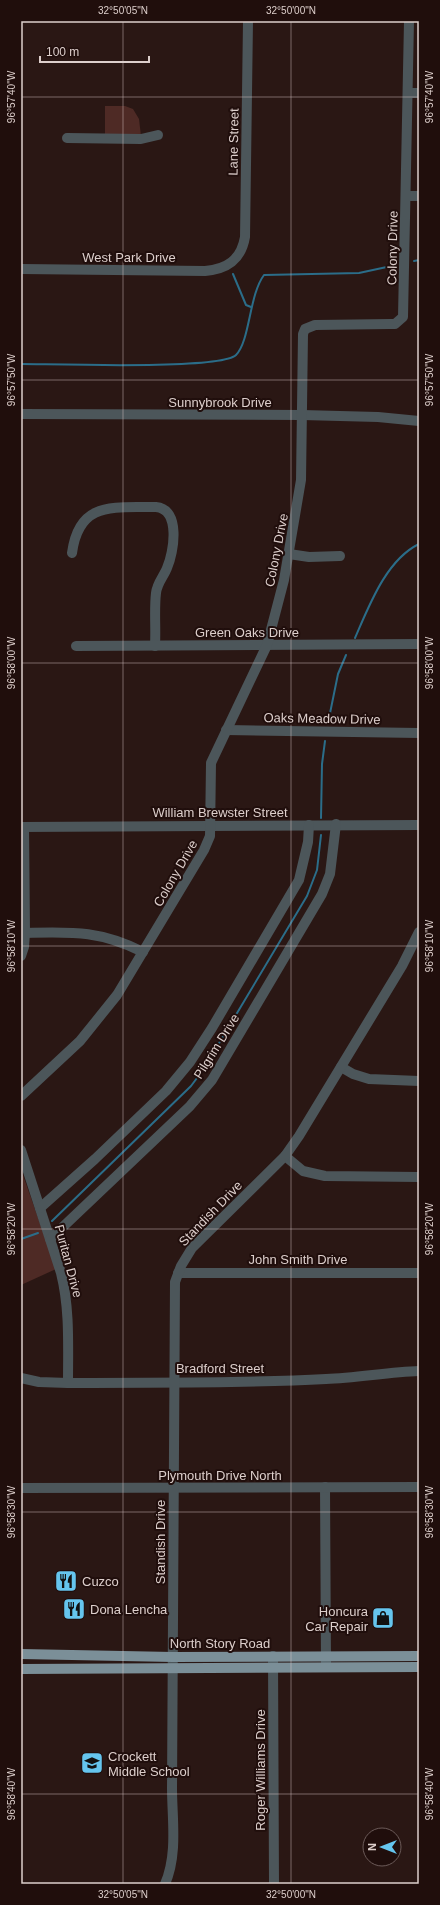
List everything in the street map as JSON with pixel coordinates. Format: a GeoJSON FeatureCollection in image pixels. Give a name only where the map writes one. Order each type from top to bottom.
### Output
{"type":"FeatureCollection","features":[{"type":"Feature","properties":{"kind":"main road","name":"North Story Road"},"geometry":{"type":"LineString","coordinates":[[21,1654],[172,1656],[419,1656]]}},
{"type":"Feature","properties":{"kind":"main road","name":"North Story Road"},"geometry":{"type":"LineString","coordinates":[[21,1669],[419,1667]]}},
{"type":"Feature","properties":{"kind":"street","name":"Lane Street"},"geometry":{"type":"LineString","coordinates":[[234,260],[242,250],[245,237],[248,21]]}},
{"type":"Feature","properties":{"kind":"street","name":"Colony Drive"},"geometry":{"type":"LineString","coordinates":[[21,1096],[80,1041],[95,1025],[117,995],[204,850],[210,836],[211,763],[267,645],[284,580],[289,554],[301,480],[303,334],[305,329],[315,325],[395,324],[403,317],[409,21]]}},
{"type":"Feature","properties":{"kind":"street"},"geometry":{"type":"LineString","coordinates":[[408,93],[419,93]]}},
{"type":"Feature","properties":{"kind":"street"},"geometry":{"type":"LineString","coordinates":[[67,138],[141,139],[158,135]]}},
{"type":"Feature","properties":{"kind":"street"},"geometry":{"type":"LineString","coordinates":[[406,196],[419,196]]}},
{"type":"Feature","properties":{"kind":"street","name":"West Park Drive"},"geometry":{"type":"LineString","coordinates":[[21,269],[205,271],[223,268],[234,260]]}},
{"type":"Feature","properties":{"kind":"street","name":"Sunnybrook Drive"},"geometry":{"type":"LineString","coordinates":[[21,414],[378,416],[419,421]]}},
{"type":"Feature","properties":{"kind":"street"},"geometry":{"type":"LineString","coordinates":[[72,553],[79,528],[89,517],[101,509],[156,507],[164,509],[169,513],[173,528],[172,552],[168,567],[158,584],[156,593],[155,646]]}},
{"type":"Feature","properties":{"kind":"street"},"geometry":{"type":"LineString","coordinates":[[289,554],[309,558],[340,556]]}},
{"type":"Feature","properties":{"kind":"street","name":"Green Oaks Drive"},"geometry":{"type":"LineString","coordinates":[[76,646],[419,644]]}},
{"type":"Feature","properties":{"kind":"street","name":"Oaks Meadow Drive"},"geometry":{"type":"LineString","coordinates":[[226,730],[419,733]]}},
{"type":"Feature","properties":{"kind":"street","name":"William Brewster Street"},"geometry":{"type":"LineString","coordinates":[[23,827],[336,824],[419,825]]}},
{"type":"Feature","properties":{"kind":"street","name":"Pilgrim Drive"},"geometry":{"type":"LineString","coordinates":[[50,1239],[190,1106],[212,1080],[322,894],[332,862],[336,824]]}},
{"type":"Feature","properties":{"kind":"street","name":"Pilgrim Drive"},"geometry":{"type":"LineString","coordinates":[[40,1208],[95,1159],[166,1091],[190,1062],[212,1028],[299,880],[308,842],[309,825]]}},
{"type":"Feature","properties":{"kind":"street"},"geometry":{"type":"LineString","coordinates":[[21,956],[24,947],[25,933],[23,827]]}},
{"type":"Feature","properties":{"kind":"street"},"geometry":{"type":"LineString","coordinates":[[25,933],[74,932],[95,934],[120,941],[143,952]]}},
{"type":"Feature","properties":{"kind":"street","name":"Standish Drive"},"geometry":{"type":"LineString","coordinates":[[165,1884],[170,1874],[173,1850],[172,1656],[174,1287],[178,1273],[192,1248],[285,1156],[299,1136],[402,966],[419,932]]}},
{"type":"Feature","properties":{"kind":"street"},"geometry":{"type":"LineString","coordinates":[[342,1067],[361,1078],[419,1081]]}},
{"type":"Feature","properties":{"kind":"street","name":"Puritan Drive"},"geometry":{"type":"LineString","coordinates":[[21,1150],[61,1273],[67,1299],[68,1383]]}},
{"type":"Feature","properties":{"kind":"street"},"geometry":{"type":"LineString","coordinates":[[285,1156],[303,1170],[325,1176],[419,1177]]}},
{"type":"Feature","properties":{"kind":"street","name":"John Smith Drive"},"geometry":{"type":"LineString","coordinates":[[178,1273],[419,1273]]}},
{"type":"Feature","properties":{"kind":"street","name":"Bradford Street"},"geometry":{"type":"LineString","coordinates":[[21,1378],[40,1382],[68,1383],[326,1380],[393,1371],[419,1370]]}},
{"type":"Feature","properties":{"kind":"street"},"geometry":{"type":"LineString","coordinates":[[325,1487],[326,1667]]}},
{"type":"Feature","properties":{"kind":"street","name":"Plymouth Drive North"},"geometry":{"type":"LineString","coordinates":[[21,1488],[419,1487]]}},
{"type":"Feature","properties":{"kind":"street","name":"Roger Williams Drive"},"geometry":{"type":"LineString","coordinates":[[273,1656],[274,1884]]}},
{"type":"Feature","properties":{"kind":"shaded area"},"geometry":{"type":"Polygon","coordinates":[[[105,106],[125,106],[133,109],[139,119],[141,136],[105,135],[105,106]]]}},
{"type":"Feature","properties":{"kind":"shaded area"},"geometry":{"type":"Polygon","coordinates":[[[21,1175],[23,1175],[56,1269],[21,1285],[21,1175]]]}},
{"type":"Feature","properties":{"kind":"waterway"},"geometry":{"type":"LineString","coordinates":[[414,261],[419,260]]}},
{"type":"Feature","properties":{"kind":"waterway"},"geometry":{"type":"LineString","coordinates":[[21,364],[134,365],[200,363],[224,360],[236,355],[241,348],[255,294],[264,275],[359,273],[396,265]]}},
{"type":"Feature","properties":{"kind":"waterway"},"geometry":{"type":"LineString","coordinates":[[233,274],[246,305],[251,307]]}},
{"type":"Feature","properties":{"kind":"waterway"},"geometry":{"type":"LineString","coordinates":[[355,638],[366,612],[388,572],[407,551],[419,544]]}},
{"type":"Feature","properties":{"kind":"waterway"},"geometry":{"type":"LineString","coordinates":[[328,723],[338,674],[346,655]]}},
{"type":"Feature","properties":{"kind":"waterway"},"geometry":{"type":"LineString","coordinates":[[321,818],[322,764],[325,741]]}},
{"type":"Feature","properties":{"kind":"waterway"},"geometry":{"type":"LineString","coordinates":[[52,1221],[191,1086],[203,1070],[307,896],[317,870],[321,835]]}},
{"type":"Feature","properties":{"kind":"waterway"},"geometry":{"type":"LineString","coordinates":[[21,1239],[38,1233]]}},
{"type":"Feature","properties":{"kind":"place","name":"Cuzco"},"geometry":{"type":"Point","coordinates":[66,1581]}},
{"type":"Feature","properties":{"kind":"place","name":"Dona Lencha"},"geometry":{"type":"Point","coordinates":[74,1609]}},
{"type":"Feature","properties":{"kind":"place","name":"Honcura Car Repair"},"geometry":{"type":"Point","coordinates":[383,1618]}},
{"type":"Feature","properties":{"kind":"place","name":"Crockett Middle School"},"geometry":{"type":"Point","coordinates":[92,1763]}}]}
